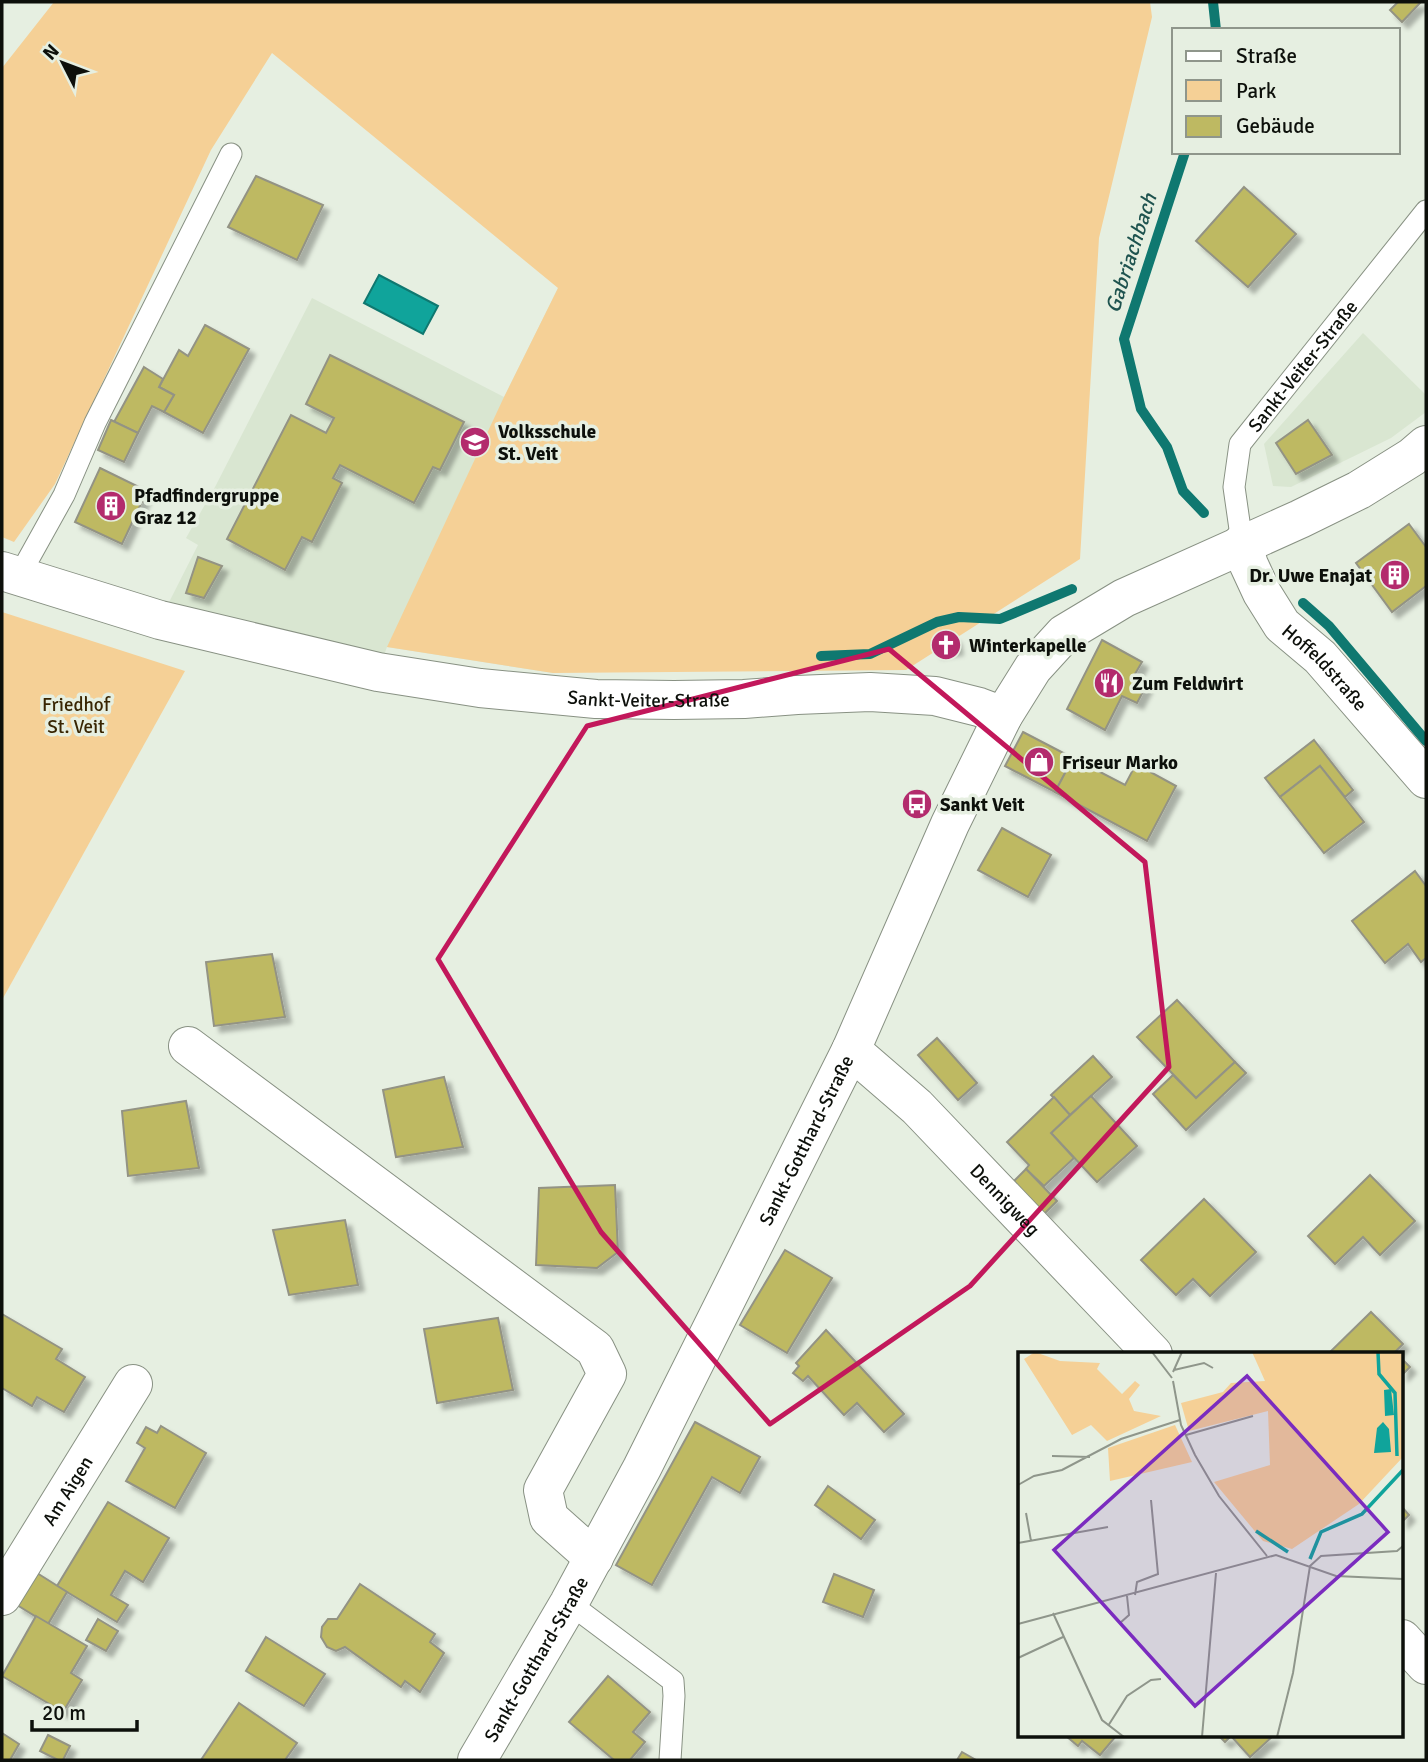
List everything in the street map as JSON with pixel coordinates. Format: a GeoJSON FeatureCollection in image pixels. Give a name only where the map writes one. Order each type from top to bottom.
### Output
{"type":"FeatureCollection","features":[{"type":"Feature","properties":{"kind":"street"},"geometry":{"type":"LineString","coordinates":[[1003,716],[1033,668],[1064,634],[1124,598],[1359,490],[1412,457],[1426,445]]}},
{"type":"Feature","properties":{"kind":"street","name":"Hoffeldstraße"},"geometry":{"type":"LineString","coordinates":[[1242,543],[1262,593],[1282,625],[1320,657],[1426,779]]}},
{"type":"Feature","properties":{"kind":"street","name":"Sankt-Veiter-Straße"},"geometry":{"type":"LineString","coordinates":[[11,574],[160,620],[378,672],[480,688],[596,699],[674,700],[883,693],[935,696],[1003,716]]}},
{"type":"Feature","properties":{"kind":"street","name":"Sankt-Gotthard-Straße"},"geometry":{"type":"LineString","coordinates":[[477,1760],[569,1603],[648,1456],[852,1050],[950,824],[1003,716]]}},
{"type":"Feature","properties":{"kind":"street","name":"Sankt-Gotthard-Straße"},"geometry":{"type":"LineString","coordinates":[[188,1046],[595,1349],[607,1374],[543,1490],[549,1518],[594,1558]]}},
{"type":"Feature","properties":{"kind":"street","name":"Dennigweg"},"geometry":{"type":"LineString","coordinates":[[852,1050],[916,1107],[1151,1352]]}},
{"type":"Feature","properties":{"kind":"street","name":"Am Aigen"},"geometry":{"type":"LineString","coordinates":[[2,1596],[133,1384]]}},
{"type":"Feature","properties":{"kind":"street"},"geometry":{"type":"LineString","coordinates":[[1404,1641],[1426,1665]]}},
{"type":"Feature","properties":{"kind":"lane"},"geometry":{"type":"LineString","coordinates":[[11,574],[64,495],[95,423],[231,154]]}},
{"type":"Feature","properties":{"kind":"lane","name":"Sankt-Veiter-Straße"},"geometry":{"type":"LineString","coordinates":[[1242,543],[1234,487],[1240,444],[1426,211]]}},
{"type":"Feature","properties":{"kind":"lane"},"geometry":{"type":"LineString","coordinates":[[569,1603],[673,1681],[670,1760]]}},
{"type":"Feature","properties":{"kind":"highlighted area"},"geometry":{"type":"Polygon","coordinates":[[[889,649],[1145,862],[1169,1067],[970,1286],[770,1424],[601,1232],[438,959],[587,726],[889,649]]]}},
{"type":"Feature","properties":{"kind":"shaded area","name":"Volksschule St. Veit"},"geometry":{"type":"Polygon","coordinates":[[[558,288],[553,673],[387,647],[378,672],[160,620],[198,545],[186,538],[312,298],[504,397],[558,288]]]}},
{"type":"Feature","properties":{"kind":"shaded area"},"geometry":{"type":"Polygon","coordinates":[[[1363,333],[1426,395],[1426,412],[1391,438],[1291,487],[1273,486],[1264,444],[1363,333]]]}},
{"type":"Feature","properties":{"kind":"green space"},"geometry":{"type":"Polygon","coordinates":[[[54,2],[1150,2],[1152,17],[1099,238],[1080,559],[906,670],[553,673],[387,647],[558,288],[272,53],[211,150],[55,484],[14,542],[2,537],[2,68],[54,2]]]}},
{"type":"Feature","properties":{"kind":"green space","name":"Friedhof St. Veit"},"geometry":{"type":"Polygon","coordinates":[[[2,612],[185,671],[2,1000],[2,612]]]}},
{"type":"Feature","properties":{"kind":"water"},"geometry":{"type":"Polygon","coordinates":[[[379,275],[438,306],[423,334],[364,303],[379,275]]]}},
{"type":"Feature","properties":{"kind":"building"},"geometry":{"type":"Polygon","coordinates":[[[1398,2],[1421,2],[1402,22],[1390,10],[1398,2]]]}},
{"type":"Feature","properties":{"kind":"building"},"geometry":{"type":"Polygon","coordinates":[[[256,176],[323,205],[297,260],[228,227],[256,176]]]}},
{"type":"Feature","properties":{"kind":"building"},"geometry":{"type":"Polygon","coordinates":[[[1244,187],[1296,234],[1248,287],[1196,241],[1244,187]]]}},
{"type":"Feature","properties":{"kind":"building"},"geometry":{"type":"Polygon","coordinates":[[[205,325],[249,349],[203,433],[164,412],[174,395],[159,387],[179,350],[188,356],[205,325]]]}},
{"type":"Feature","properties":{"kind":"building","name":"Volksschule St. Veit"},"geometry":{"type":"Polygon","coordinates":[[[330,355],[464,422],[440,470],[433,467],[414,503],[340,465],[333,478],[342,483],[312,542],[302,537],[285,570],[227,539],[291,415],[326,433],[334,418],[306,404],[330,355]]]}},
{"type":"Feature","properties":{"kind":"building"},"geometry":{"type":"Polygon","coordinates":[[[144,367],[163,379],[159,387],[174,395],[164,412],[152,406],[138,433],[114,422],[144,367]]]}},
{"type":"Feature","properties":{"kind":"building"},"geometry":{"type":"Polygon","coordinates":[[[111,420],[138,433],[124,462],[98,450],[111,420]]]}},
{"type":"Feature","properties":{"kind":"building"},"geometry":{"type":"Polygon","coordinates":[[[1308,420],[1332,455],[1296,474],[1276,443],[1308,420]]]}},
{"type":"Feature","properties":{"kind":"building","name":"Pfadfindergruppe Graz 12"},"geometry":{"type":"Polygon","coordinates":[[[100,468],[147,491],[122,544],[75,522],[100,468]]]}},
{"type":"Feature","properties":{"kind":"building","name":"Dr. Uwe Enajat"},"geometry":{"type":"Polygon","coordinates":[[[1409,524],[1426,547],[1426,586],[1392,612],[1356,563],[1409,524]]]}},
{"type":"Feature","properties":{"kind":"building"},"geometry":{"type":"Polygon","coordinates":[[[198,557],[222,566],[204,598],[186,593],[198,557]]]}},
{"type":"Feature","properties":{"kind":"building","name":"Winterkapelle"},"geometry":{"type":"Polygon","coordinates":[[[948,634],[955,638],[957,649],[936,652],[935,641],[948,634]]]}},
{"type":"Feature","properties":{"kind":"building","name":"Zum Feldwirt"},"geometry":{"type":"Polygon","coordinates":[[[1102,640],[1142,662],[1132,679],[1146,686],[1137,703],[1122,696],[1105,730],[1067,709],[1102,640]]]}},
{"type":"Feature","properties":{"kind":"building","name":"Friseur Marko"},"geometry":{"type":"Polygon","coordinates":[[[1023,732],[1073,758],[1055,792],[1005,766],[1023,732]]]}},
{"type":"Feature","properties":{"kind":"building"},"geometry":{"type":"Polygon","coordinates":[[[1314,740],[1353,790],[1345,797],[1320,766],[1280,797],[1265,778],[1314,740]]]}},
{"type":"Feature","properties":{"kind":"building"},"geometry":{"type":"Polygon","coordinates":[[[1073,758],[1125,785],[1136,764],[1176,786],[1147,841],[1055,792],[1073,758]]]}},
{"type":"Feature","properties":{"kind":"building"},"geometry":{"type":"Polygon","coordinates":[[[1320,766],[1364,822],[1324,853],[1280,797],[1320,766]]]}},
{"type":"Feature","properties":{"kind":"building"},"geometry":{"type":"Polygon","coordinates":[[[1002,828],[1051,855],[1028,897],[978,870],[1002,828]]]}},
{"type":"Feature","properties":{"kind":"building"},"geometry":{"type":"Polygon","coordinates":[[[1415,871],[1426,886],[1426,958],[1421,962],[1408,944],[1385,963],[1352,921],[1415,871]]]}},
{"type":"Feature","properties":{"kind":"building"},"geometry":{"type":"Polygon","coordinates":[[[272,954],[285,1017],[214,1026],[206,962],[272,954]]]}},
{"type":"Feature","properties":{"kind":"building"},"geometry":{"type":"Polygon","coordinates":[[[1177,1000],[1235,1062],[1196,1098],[1137,1037],[1177,1000]]]}},
{"type":"Feature","properties":{"kind":"building"},"geometry":{"type":"Polygon","coordinates":[[[937,1038],[977,1083],[958,1100],[918,1055],[937,1038]]]}},
{"type":"Feature","properties":{"kind":"building"},"geometry":{"type":"Polygon","coordinates":[[[1093,1056],[1112,1077],[1070,1115],[1051,1095],[1093,1056]]]}},
{"type":"Feature","properties":{"kind":"building"},"geometry":{"type":"Polygon","coordinates":[[[1235,1062],[1246,1073],[1186,1130],[1153,1094],[1173,1075],[1196,1098],[1235,1062]]]}},
{"type":"Feature","properties":{"kind":"building"},"geometry":{"type":"Polygon","coordinates":[[[444,1077],[463,1147],[396,1157],[383,1090],[444,1077]]]}},
{"type":"Feature","properties":{"kind":"building"},"geometry":{"type":"Polygon","coordinates":[[[1091,1096],[1137,1146],[1097,1182],[1051,1133],[1091,1096]]]}},
{"type":"Feature","properties":{"kind":"building"},"geometry":{"type":"Polygon","coordinates":[[[1054,1097],[1070,1115],[1051,1133],[1074,1158],[1044,1186],[1026,1169],[1029,1165],[1007,1142],[1054,1097]]]}},
{"type":"Feature","properties":{"kind":"building"},"geometry":{"type":"Polygon","coordinates":[[[186,1101],[199,1168],[128,1176],[122,1111],[186,1101]]]}},
{"type":"Feature","properties":{"kind":"building"},"geometry":{"type":"Polygon","coordinates":[[[1026,1169],[1057,1201],[1044,1214],[1013,1182],[1026,1169]]]}},
{"type":"Feature","properties":{"kind":"building"},"geometry":{"type":"Polygon","coordinates":[[[1370,1175],[1415,1221],[1380,1255],[1363,1237],[1335,1264],[1308,1236],[1370,1175]]]}},
{"type":"Feature","properties":{"kind":"building"},"geometry":{"type":"Polygon","coordinates":[[[615,1185],[618,1252],[597,1268],[536,1265],[539,1188],[615,1185]]]}},
{"type":"Feature","properties":{"kind":"building"},"geometry":{"type":"Polygon","coordinates":[[[1204,1199],[1256,1252],[1210,1296],[1193,1279],[1176,1295],[1141,1260],[1204,1199]]]}},
{"type":"Feature","properties":{"kind":"building"},"geometry":{"type":"Polygon","coordinates":[[[345,1220],[358,1285],[289,1295],[273,1230],[345,1220]]]}},
{"type":"Feature","properties":{"kind":"building"},"geometry":{"type":"Polygon","coordinates":[[[785,1250],[832,1278],[787,1353],[740,1325],[785,1250]]]}},
{"type":"Feature","properties":{"kind":"building"},"geometry":{"type":"Polygon","coordinates":[[[1371,1312],[1403,1344],[1395,1352],[1330,1352],[1371,1312]]]}},
{"type":"Feature","properties":{"kind":"building"},"geometry":{"type":"Polygon","coordinates":[[[2,1314],[62,1349],[56,1359],[85,1377],[64,1412],[37,1397],[32,1406],[2,1388],[2,1314]]]}},
{"type":"Feature","properties":{"kind":"building"},"geometry":{"type":"Polygon","coordinates":[[[498,1318],[513,1390],[437,1403],[424,1329],[498,1318]]]}},
{"type":"Feature","properties":{"kind":"building"},"geometry":{"type":"Polygon","coordinates":[[[826,1330],[904,1414],[884,1432],[857,1403],[844,1415],[808,1376],[803,1381],[793,1373],[799,1366],[796,1363],[826,1330]]]}},
{"type":"Feature","properties":{"kind":"building"},"geometry":{"type":"Polygon","coordinates":[[[1404,1361],[1410,1367],[1404,1373],[1404,1361]]]}},
{"type":"Feature","properties":{"kind":"building"},"geometry":{"type":"Polygon","coordinates":[[[695,1422],[760,1457],[740,1493],[712,1477],[652,1585],[616,1565],[695,1422]]]}},
{"type":"Feature","properties":{"kind":"building"},"geometry":{"type":"Polygon","coordinates":[[[161,1426],[206,1453],[175,1508],[126,1481],[145,1448],[137,1443],[146,1427],[157,1433],[161,1426]]]}},
{"type":"Feature","properties":{"kind":"building"},"geometry":{"type":"Polygon","coordinates":[[[828,1486],[875,1520],[861,1539],[815,1505],[828,1486]]]}},
{"type":"Feature","properties":{"kind":"building"},"geometry":{"type":"Polygon","coordinates":[[[108,1502],[169,1538],[143,1582],[125,1571],[111,1595],[128,1605],[117,1622],[57,1586],[108,1502]]]}},
{"type":"Feature","properties":{"kind":"building"},"geometry":{"type":"Polygon","coordinates":[[[37,1573],[67,1592],[48,1624],[17,1605],[37,1573]]]}},
{"type":"Feature","properties":{"kind":"building"},"geometry":{"type":"Polygon","coordinates":[[[834,1574],[874,1590],[863,1617],[823,1602],[834,1574]]]}},
{"type":"Feature","properties":{"kind":"building"},"geometry":{"type":"Polygon","coordinates":[[[360,1584],[435,1634],[430,1642],[444,1653],[420,1692],[405,1681],[401,1687],[345,1647],[336,1651],[327,1647],[321,1637],[322,1627],[328,1619],[337,1619],[360,1584]]]}},
{"type":"Feature","properties":{"kind":"building"},"geometry":{"type":"Polygon","coordinates":[[[36,1616],[87,1646],[71,1673],[82,1680],[63,1712],[2,1676],[36,1616]]]}},
{"type":"Feature","properties":{"kind":"building"},"geometry":{"type":"Polygon","coordinates":[[[98,1619],[118,1631],[106,1651],[86,1640],[98,1619]]]}},
{"type":"Feature","properties":{"kind":"building"},"geometry":{"type":"Polygon","coordinates":[[[266,1637],[325,1674],[304,1706],[246,1671],[266,1637]]]}},
{"type":"Feature","properties":{"kind":"building"},"geometry":{"type":"Polygon","coordinates":[[[608,1676],[650,1712],[633,1732],[645,1742],[630,1760],[614,1760],[569,1722],[608,1676]]]}},
{"type":"Feature","properties":{"kind":"building"},"geometry":{"type":"Polygon","coordinates":[[[239,1703],[297,1743],[285,1760],[201,1760],[239,1703]]]}},
{"type":"Feature","properties":{"kind":"building"},"geometry":{"type":"Polygon","coordinates":[[[2,1733],[19,1744],[10,1760],[2,1760],[2,1733]]]}},
{"type":"Feature","properties":{"kind":"building"},"geometry":{"type":"Polygon","coordinates":[[[48,1735],[70,1746],[63,1760],[40,1751],[48,1735]]]}},
{"type":"Feature","properties":{"kind":"building"},"geometry":{"type":"Polygon","coordinates":[[[1068,1738],[1114,1738],[1100,1755],[1082,1741],[1078,1746],[1068,1738]]]}},
{"type":"Feature","properties":{"kind":"building"},"geometry":{"type":"Polygon","coordinates":[[[1233,1738],[1271,1738],[1250,1757],[1233,1738]]]}},
{"type":"Feature","properties":{"kind":"building"},"geometry":{"type":"Polygon","coordinates":[[[962,1752],[976,1760],[957,1760],[962,1752]]]}},
{"type":"Feature","properties":{"kind":"waterway","name":"Gabriachbach"},"geometry":{"type":"LineString","coordinates":[[1213,2],[1216,28]]}},
{"type":"Feature","properties":{"kind":"waterway","name":"Gabriachbach"},"geometry":{"type":"LineString","coordinates":[[1184,154],[1124,339],[1141,409],[1167,447],[1183,491],[1204,513]]}},
{"type":"Feature","properties":{"kind":"waterway"},"geometry":{"type":"LineString","coordinates":[[821,656],[870,654],[937,622],[959,617],[1000,619],[1072,589]]}},
{"type":"Feature","properties":{"kind":"waterway","name":"Gabriachbach"},"geometry":{"type":"LineString","coordinates":[[1303,603],[1329,626],[1426,741]]}},
{"type":"Feature","properties":{"kind":"place","name":"Volksschule St. Veit"},"geometry":{"type":"Point","coordinates":[475,442]}},
{"type":"Feature","properties":{"kind":"place","name":"Pfadfindergruppe Graz 12"},"geometry":{"type":"Point","coordinates":[111,506]}},
{"type":"Feature","properties":{"kind":"place","name":"Dr. Uwe Enajat"},"geometry":{"type":"Point","coordinates":[1395,575]}},
{"type":"Feature","properties":{"kind":"place","name":"Winterkapelle"},"geometry":{"type":"Point","coordinates":[946,645]}},
{"type":"Feature","properties":{"kind":"place","name":"Zum Feldwirt"},"geometry":{"type":"Point","coordinates":[1109,683]}},
{"type":"Feature","properties":{"kind":"place","name":"Friseur Marko"},"geometry":{"type":"Point","coordinates":[1039,762]}},
{"type":"Feature","properties":{"kind":"place","name":"Sankt Veit"},"geometry":{"type":"Point","coordinates":[917,804]}}]}
